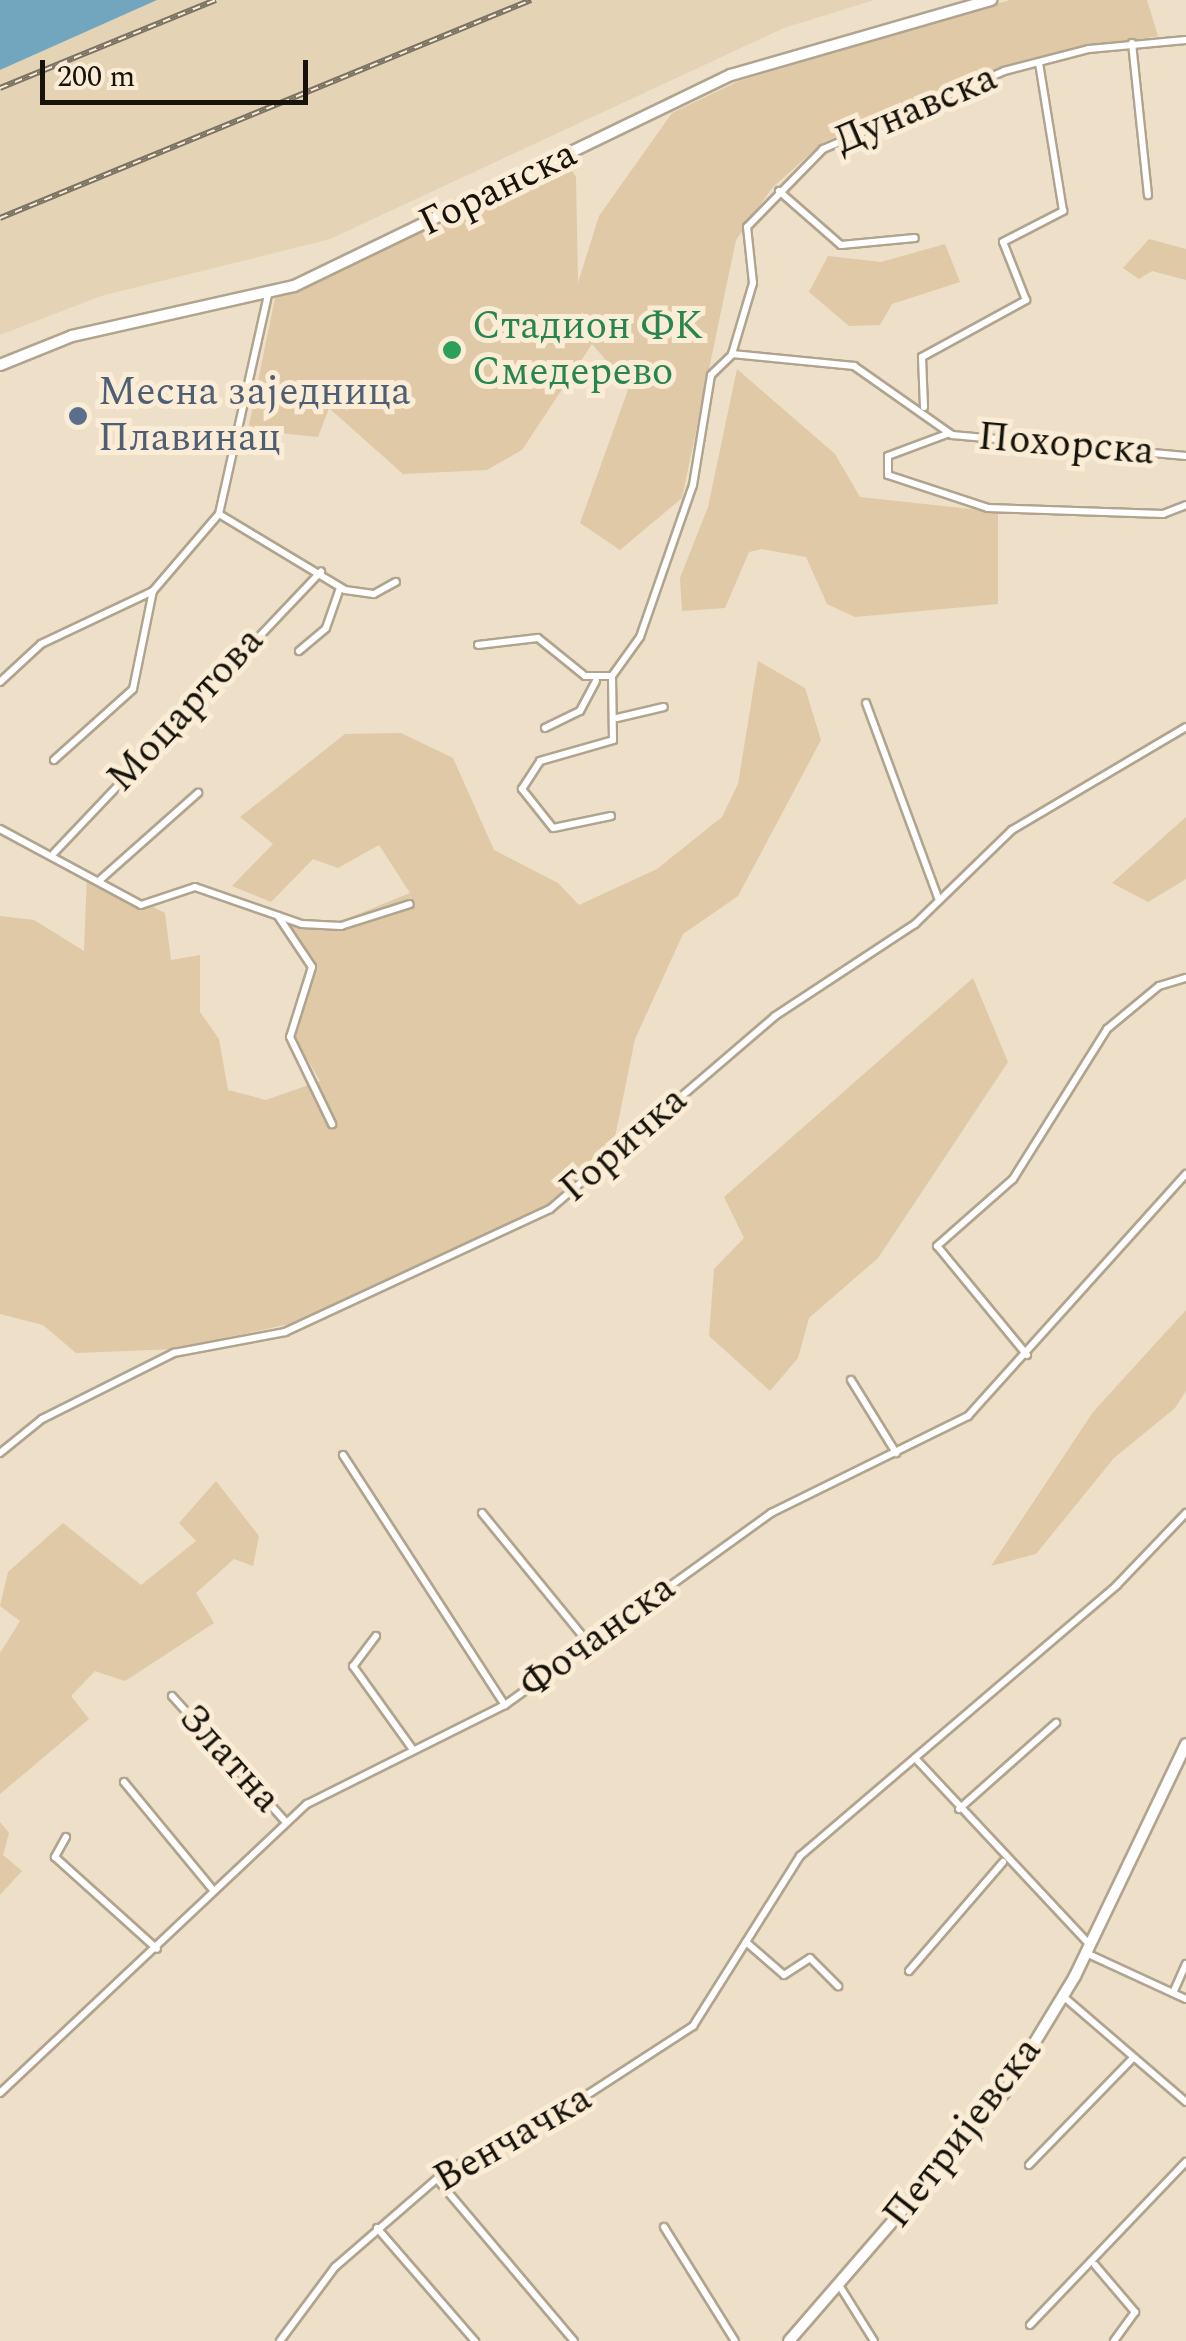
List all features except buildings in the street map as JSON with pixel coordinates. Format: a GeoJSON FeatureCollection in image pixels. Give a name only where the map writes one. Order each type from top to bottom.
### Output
{"type":"FeatureCollection","features":[{"type":"Feature","properties":{"kind":"main road","name":"Горанска"},"geometry":{"type":"LineString","coordinates":[[0,364],[62,339],[268,294],[731,75],[991,0]]}},
{"type":"Feature","properties":{"kind":"main road","name":"Петријевска"},"geometry":{"type":"LineString","coordinates":[[789,2341],[976,2131],[1064,1996],[1186,1744]]}},
{"type":"Feature","properties":{"kind":"street","name":"Дунавска"},"geometry":{"type":"LineString","coordinates":[[612,676],[643,628],[692,485],[711,375],[732,354],[752,283],[746,231],[779,191],[846,136],[1039,62],[1132,43],[1186,40]]}},
{"type":"Feature","properties":{"kind":"street"},"geometry":{"type":"LineString","coordinates":[[1132,43],[1148,195]]}},
{"type":"Feature","properties":{"kind":"street"},"geometry":{"type":"LineString","coordinates":[[924,408],[922,357],[1024,303],[1003,242],[1063,211],[1039,62]]}},
{"type":"Feature","properties":{"kind":"street"},"geometry":{"type":"LineString","coordinates":[[779,191],[841,245],[915,238]]}},
{"type":"Feature","properties":{"kind":"street"},"geometry":{"type":"LineString","coordinates":[[0,682],[40,644],[153,590],[219,514],[268,294]]}},
{"type":"Feature","properties":{"kind":"street","name":"Похорска"},"geometry":{"type":"LineString","coordinates":[[732,354],[841,362],[924,408],[946,434],[1186,456]]}},
{"type":"Feature","properties":{"kind":"street"},"geometry":{"type":"LineString","coordinates":[[946,434],[888,456],[888,475],[982,508],[1164,514],[1186,505]]}},
{"type":"Feature","properties":{"kind":"street"},"geometry":{"type":"LineString","coordinates":[[219,514],[322,572],[340,588],[374,594],[396,582]]}},
{"type":"Feature","properties":{"kind":"street","name":"Моцартова"},"geometry":{"type":"LineString","coordinates":[[54,853],[322,572]]}},
{"type":"Feature","properties":{"kind":"street"},"geometry":{"type":"LineString","coordinates":[[299,651],[326,628],[340,588]]}},
{"type":"Feature","properties":{"kind":"street"},"geometry":{"type":"LineString","coordinates":[[54,760],[133,689],[153,590]]}},
{"type":"Feature","properties":{"kind":"street"},"geometry":{"type":"LineString","coordinates":[[478,645],[538,638],[596,681]]}},
{"type":"Feature","properties":{"kind":"street"},"geometry":{"type":"LineString","coordinates":[[545,728],[580,711],[596,681],[612,676],[617,718],[606,747],[540,761],[522,789],[553,828],[611,816]]}},
{"type":"Feature","properties":{"kind":"street"},"geometry":{"type":"LineString","coordinates":[[866,703],[939,900]]}},
{"type":"Feature","properties":{"kind":"street"},"geometry":{"type":"LineString","coordinates":[[617,718],[664,707]]}},
{"type":"Feature","properties":{"kind":"street","name":"Горичка"},"geometry":{"type":"LineString","coordinates":[[0,1453],[42,1419],[174,1353],[285,1332],[550,1209],[743,1042],[939,900],[1036,812],[1186,727]]}},
{"type":"Feature","properties":{"kind":"street"},"geometry":{"type":"LineString","coordinates":[[101,878],[198,793]]}},
{"type":"Feature","properties":{"kind":"street"},"geometry":{"type":"LineString","coordinates":[[0,829],[101,878],[136,904],[195,888],[278,916],[341,926],[410,904]]}},
{"type":"Feature","properties":{"kind":"street"},"geometry":{"type":"LineString","coordinates":[[278,916],[312,967],[290,1037],[332,1124]]}},
{"type":"Feature","properties":{"kind":"street"},"geometry":{"type":"LineString","coordinates":[[1027,1355],[938,1246],[1013,1179],[1106,1029],[1159,986],[1186,978]]}},
{"type":"Feature","properties":{"kind":"street","name":"Фочанска"},"geometry":{"type":"LineString","coordinates":[[0,2094],[157,1949],[286,1822],[411,1747],[505,1706],[748,1527],[968,1416],[1027,1355],[1186,1174]]}},
{"type":"Feature","properties":{"kind":"street"},"geometry":{"type":"LineString","coordinates":[[851,1380],[896,1452]]}},
{"type":"Feature","properties":{"kind":"street"},"geometry":{"type":"LineString","coordinates":[[343,1455],[505,1706]]}},
{"type":"Feature","properties":{"kind":"street"},"geometry":{"type":"LineString","coordinates":[[482,1512],[590,1645]]}},
{"type":"Feature","properties":{"kind":"street","name":"Венчачка"},"geometry":{"type":"LineString","coordinates":[[280,2341],[377,2228],[437,2179],[675,2042],[720,1996],[746,1942],[800,1856],[915,1758],[1186,1513]]}},
{"type":"Feature","properties":{"kind":"street"},"geometry":{"type":"LineString","coordinates":[[376,1636],[353,1666],[411,1747]]}},
{"type":"Feature","properties":{"kind":"street","name":"Златна"},"geometry":{"type":"LineString","coordinates":[[172,1696],[286,1822]]}},
{"type":"Feature","properties":{"kind":"street"},"geometry":{"type":"LineString","coordinates":[[959,1809],[1056,1723]]}},
{"type":"Feature","properties":{"kind":"street"},"geometry":{"type":"LineString","coordinates":[[915,1758],[1004,1862],[1088,1949],[1186,1999]]}},
{"type":"Feature","properties":{"kind":"street"},"geometry":{"type":"LineString","coordinates":[[124,1782],[214,1890]]}},
{"type":"Feature","properties":{"kind":"street"},"geometry":{"type":"LineString","coordinates":[[66,1836],[55,1857],[157,1949]]}},
{"type":"Feature","properties":{"kind":"street"},"geometry":{"type":"LineString","coordinates":[[909,1971],[1004,1862]]}},
{"type":"Feature","properties":{"kind":"street"},"geometry":{"type":"LineString","coordinates":[[746,1942],[784,1974],[810,1958],[838,1986]]}},
{"type":"Feature","properties":{"kind":"street"},"geometry":{"type":"LineString","coordinates":[[1173,1993],[1186,1964]]}},
{"type":"Feature","properties":{"kind":"street"},"geometry":{"type":"LineString","coordinates":[[1064,1996],[1186,2102]]}},
{"type":"Feature","properties":{"kind":"street"},"geometry":{"type":"LineString","coordinates":[[1030,2165],[1132,2058]]}},
{"type":"Feature","properties":{"kind":"street"},"geometry":{"type":"LineString","coordinates":[[1030,2326],[1095,2264],[1186,2162]]}},
{"type":"Feature","properties":{"kind":"street"},"geometry":{"type":"LineString","coordinates":[[437,2179],[574,2341]]}},
{"type":"Feature","properties":{"kind":"street"},"geometry":{"type":"LineString","coordinates":[[664,2226],[735,2341]]}},
{"type":"Feature","properties":{"kind":"street"},"geometry":{"type":"LineString","coordinates":[[377,2228],[475,2341]]}},
{"type":"Feature","properties":{"kind":"street"},"geometry":{"type":"LineString","coordinates":[[1095,2264],[1135,2312],[1114,2341]]}},
{"type":"Feature","properties":{"kind":"street"},"geometry":{"type":"LineString","coordinates":[[839,2285],[874,2341]]}},
{"type":"Feature","properties":{"kind":"shaded area"},"geometry":{"type":"Polygon","coordinates":[[[157,0],[874,0],[784,28],[330,239],[101,296],[0,335],[0,70],[157,0]]]}},
{"type":"Feature","properties":{"kind":"shaded area"},"geometry":{"type":"Polygon","coordinates":[[[1010,0],[1147,0],[1158,36],[1052,54],[940,90],[822,143],[772,188],[736,240],[682,498],[620,550],[580,523],[629,387],[592,344],[522,450],[487,470],[403,474],[329,408],[318,437],[248,430],[275,298],[567,163],[576,177],[578,283],[599,216],[672,113],[739,81],[1010,0]]]}},
{"type":"Feature","properties":{"kind":"shaded area"},"geometry":{"type":"Polygon","coordinates":[[[1149,239],[1186,249],[1186,280],[1152,271],[1139,279],[1123,268],[1149,239]]]}},
{"type":"Feature","properties":{"kind":"shaded area"},"geometry":{"type":"Polygon","coordinates":[[[945,244],[960,282],[892,304],[880,325],[849,326],[809,292],[828,256],[881,262],[945,244]]]}},
{"type":"Feature","properties":{"kind":"shaded area"},"geometry":{"type":"Polygon","coordinates":[[[737,369],[835,454],[860,497],[998,512],[998,604],[855,617],[827,604],[806,557],[762,549],[749,552],[725,608],[682,611],[680,578],[708,507],[737,369]]]}},
{"type":"Feature","properties":{"kind":"shaded area"},"geometry":{"type":"Polygon","coordinates":[[[758,661],[805,688],[821,740],[738,896],[683,934],[635,1039],[613,1147],[545,1206],[303,1321],[176,1349],[76,1353],[43,1325],[0,1314],[0,916],[34,920],[84,951],[87,875],[165,913],[171,960],[200,955],[200,1012],[219,1039],[228,1090],[266,1100],[320,1081],[293,1035],[316,968],[289,923],[341,921],[410,893],[379,845],[338,868],[313,859],[271,902],[232,886],[273,844],[240,817],[345,734],[401,733],[453,758],[494,850],[558,883],[579,905],[657,869],[722,817],[738,784],[758,661]]]}},
{"type":"Feature","properties":{"kind":"shaded area"},"geometry":{"type":"Polygon","coordinates":[[[1186,817],[1186,879],[1148,902],[1112,883],[1186,817]]]}},
{"type":"Feature","properties":{"kind":"shaded area"},"geometry":{"type":"Polygon","coordinates":[[[973,978],[1008,1062],[878,1258],[809,1318],[798,1358],[770,1391],[709,1336],[714,1269],[744,1238],[724,1197],[973,978]]]}},
{"type":"Feature","properties":{"kind":"shaded area"},"geometry":{"type":"Polygon","coordinates":[[[1186,1310],[1186,1391],[1175,1408],[1114,1458],[1036,1554],[991,1566],[1093,1412],[1186,1310]]]}},
{"type":"Feature","properties":{"kind":"shaded area"},"geometry":{"type":"Polygon","coordinates":[[[216,1481],[259,1536],[253,1566],[234,1559],[196,1593],[214,1623],[125,1681],[95,1671],[71,1696],[89,1719],[0,1794],[0,1653],[20,1621],[0,1606],[8,1572],[63,1523],[141,1585],[196,1541],[179,1523],[216,1481]]]}},
{"type":"Feature","properties":{"kind":"shaded area"},"geometry":{"type":"Polygon","coordinates":[[[0,1822],[9,1833],[3,1855],[22,1871],[0,1895],[0,1822]]]}},
{"type":"Feature","properties":{"kind":"water"},"geometry":{"type":"Polygon","coordinates":[[[0,0],[157,0],[0,70],[0,0]]]}},
{"type":"Feature","properties":{"kind":"railway"},"geometry":{"type":"LineString","coordinates":[[0,88],[216,0]]}},
{"type":"Feature","properties":{"kind":"railway"},"geometry":{"type":"LineString","coordinates":[[0,218],[531,0]]}},
{"type":"Feature","properties":{"kind":"place","name":"Стадион ФК Смедерево"},"geometry":{"type":"Point","coordinates":[452,350]}},
{"type":"Feature","properties":{"kind":"place","name":"Месна заједница Плавинац"},"geometry":{"type":"Point","coordinates":[78,416]}}]}
